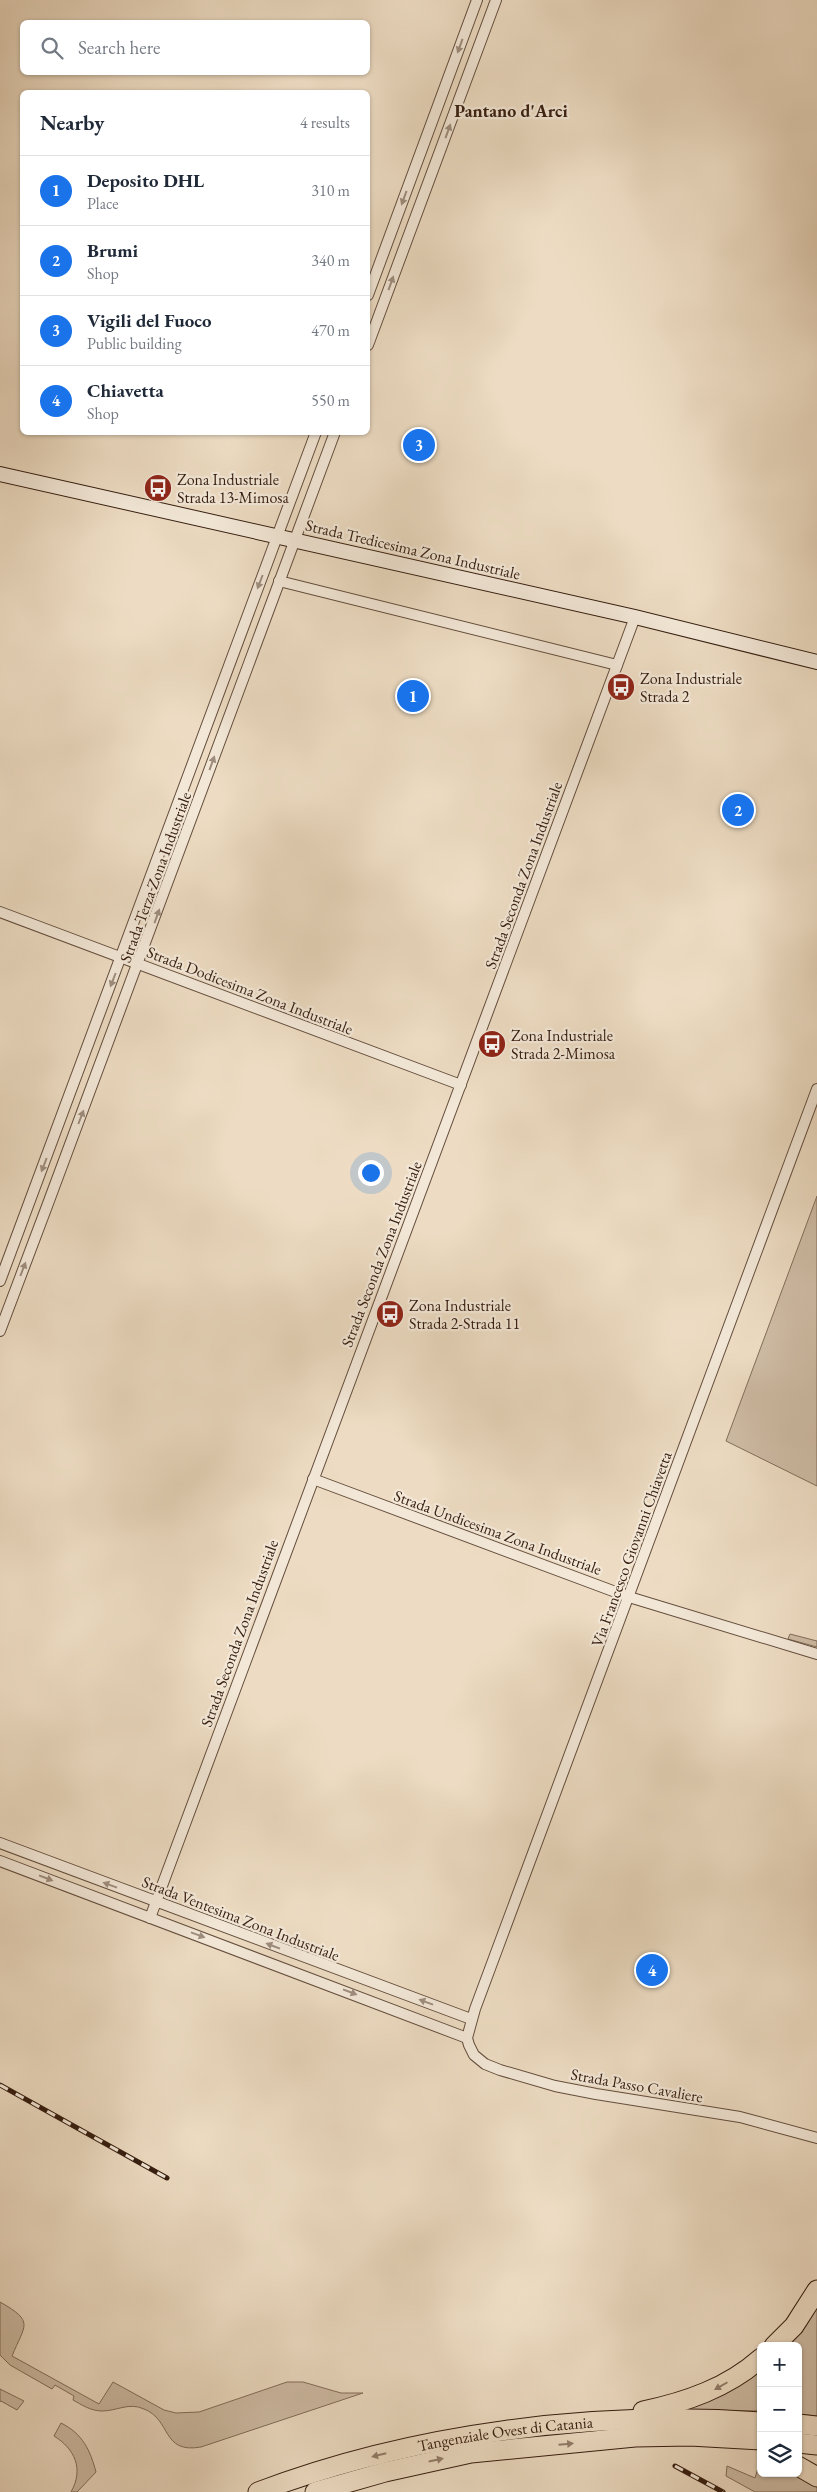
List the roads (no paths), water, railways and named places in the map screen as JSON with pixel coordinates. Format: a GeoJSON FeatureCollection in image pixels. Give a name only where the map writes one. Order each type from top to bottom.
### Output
{"type":"FeatureCollection","features":[{"type":"Feature","properties":{"kind":"highway"},"geometry":{"type":"LineString","coordinates":[[778,2342],[794,2326],[817,2290]]}},
{"type":"Feature","properties":{"kind":"highway"},"geometry":{"type":"LineString","coordinates":[[415,2446],[457,2431],[565,2417],[642,2411],[666,2406],[716,2389],[757,2361]]}},
{"type":"Feature","properties":{"kind":"highway","name":"Tangenziale Ovest di Catania"},"geometry":{"type":"LineString","coordinates":[[258,2492],[346,2463],[415,2446],[513,2430],[600,2422],[687,2419],[757,2422]]}},
{"type":"Feature","properties":{"kind":"highway"},"geometry":{"type":"LineString","coordinates":[[802,2424],[817,2426]]}},
{"type":"Feature","properties":{"kind":"highway"},"geometry":{"type":"LineString","coordinates":[[690,2436],[757,2451]]}},
{"type":"Feature","properties":{"kind":"highway","name":"Tangenziale Ovest di Catania"},"geometry":{"type":"LineString","coordinates":[[316,2492],[385,2472],[471,2453],[635,2437],[690,2436],[757,2440]]}},
{"type":"Feature","properties":{"kind":"highway"},"geometry":{"type":"LineString","coordinates":[[802,2443],[817,2444]]}},
{"type":"Feature","properties":{"kind":"highway"},"geometry":{"type":"LineString","coordinates":[[802,2468],[817,2477]]}},
{"type":"Feature","properties":{"kind":"main road","name":"Strada Tredicesima Zona Industriale"},"geometry":{"type":"LineString","coordinates":[[0,474],[635,617],[817,662]]}},
{"type":"Feature","properties":{"kind":"street"},"geometry":{"type":"LineString","coordinates":[[370,290],[478,0]]}},
{"type":"Feature","properties":{"kind":"street"},"geometry":{"type":"LineString","coordinates":[[370,340],[496,0]]}},
{"type":"Feature","properties":{"kind":"street"},"geometry":{"type":"LineString","coordinates":[[421,152],[437,159]]}},
{"type":"Feature","properties":{"kind":"street","name":"Strada Terza Zona Industriale"},"geometry":{"type":"LineString","coordinates":[[0,1282],[315,435]]}},
{"type":"Feature","properties":{"kind":"street","name":"Strada Terza Zona Industriale"},"geometry":{"type":"LineString","coordinates":[[0,1331],[139,964],[239,687],[334,435]]}},
{"type":"Feature","properties":{"kind":"street"},"geometry":{"type":"LineString","coordinates":[[279,581],[617,665]]}},
{"type":"Feature","properties":{"kind":"street","name":"Strada Seconda Zona Industriale"},"geometry":{"type":"LineString","coordinates":[[150,1918],[635,617]]}},
{"type":"Feature","properties":{"kind":"street"},"geometry":{"type":"LineString","coordinates":[[223,680],[239,687]]}},
{"type":"Feature","properties":{"kind":"street","name":"Strada Dodicesima Zona Industriale"},"geometry":{"type":"LineString","coordinates":[[0,912],[461,1085]]}},
{"type":"Feature","properties":{"kind":"street","name":"Via Francesco Giovanni Chiavetta"},"geometry":{"type":"LineString","coordinates":[[467,2038],[471,2019],[817,1089]]}},
{"type":"Feature","properties":{"kind":"street"},"geometry":{"type":"LineString","coordinates":[[55,1136],[72,1142]]}},
{"type":"Feature","properties":{"kind":"street","name":"Strada Undicesima Zona Industriale"},"geometry":{"type":"LineString","coordinates":[[313,1479],[629,1597],[817,1654]]}},
{"type":"Feature","properties":{"kind":"street","name":"Strada Ventesima Zona Industriale"},"geometry":{"type":"LineString","coordinates":[[0,1844],[471,2019]]}},
{"type":"Feature","properties":{"kind":"street","name":"Strada Ventesima Zona Industriale"},"geometry":{"type":"LineString","coordinates":[[0,1861],[467,2038]]}},
{"type":"Feature","properties":{"kind":"street","name":"Strada Passo Cavaliere"},"geometry":{"type":"LineString","coordinates":[[467,2038],[474,2055],[485,2064],[555,2086],[740,2117],[817,2138]]}},
{"type":"Feature","properties":{"kind":"railway"},"geometry":{"type":"LineString","coordinates":[[0,2085],[167,2178]]}},
{"type":"Feature","properties":{"kind":"railway"},"geometry":{"type":"LineString","coordinates":[[675,2466],[723,2492]]}},
{"type":"Feature","properties":{"kind":"place","name":"Vigili del Fuoco"},"geometry":{"type":"Point","coordinates":[419,445]}},
{"type":"Feature","properties":{"kind":"place","name":"Zona Industriale Strada 13-Mimosa"},"geometry":{"type":"Point","coordinates":[158,488]}},
{"type":"Feature","properties":{"kind":"place","name":"Zona Industriale Strada 2"},"geometry":{"type":"Point","coordinates":[621,687]}},
{"type":"Feature","properties":{"kind":"place","name":"Deposito DHL"},"geometry":{"type":"Point","coordinates":[413,696]}},
{"type":"Feature","properties":{"kind":"place","name":"Brumi"},"geometry":{"type":"Point","coordinates":[738,810]}},
{"type":"Feature","properties":{"kind":"place","name":"Zona Industriale Strada 2-Mimosa"},"geometry":{"type":"Point","coordinates":[492,1044]}},
{"type":"Feature","properties":{"kind":"place","name":"Zona Industriale Strada 2-Strada 11"},"geometry":{"type":"Point","coordinates":[390,1314]}},
{"type":"Feature","properties":{"kind":"place","name":"Chiavetta"},"geometry":{"type":"Point","coordinates":[652,1970]}},
{"type":"Feature","properties":{"kind":"district","name":"Pantano d'Arci"},"geometry":{"type":"Point","coordinates":[511,111]}}]}
